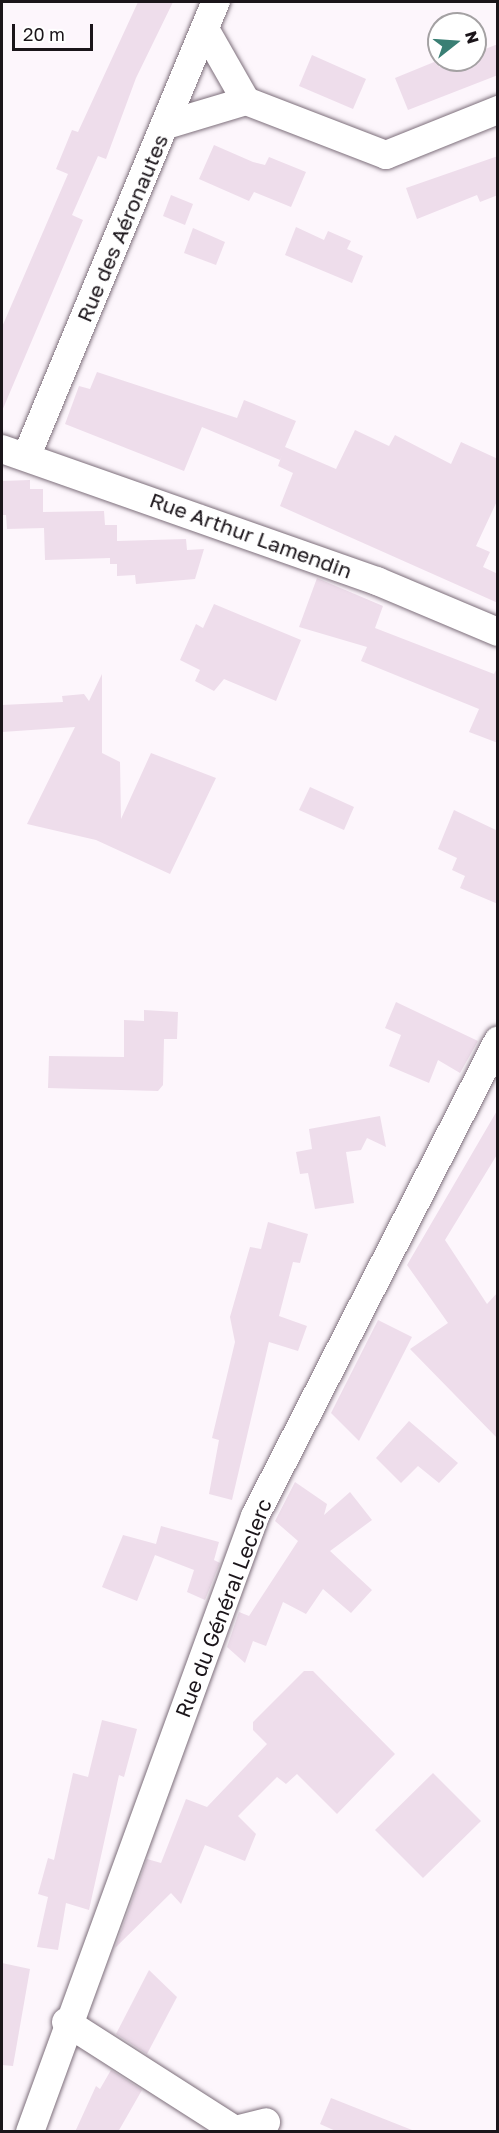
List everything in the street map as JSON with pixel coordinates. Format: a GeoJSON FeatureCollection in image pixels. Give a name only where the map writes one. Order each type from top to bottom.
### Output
{"type":"FeatureCollection","features":[{"type":"Feature","properties":{"kind":"street","name":"Rue des Aéronautes"},"geometry":{"type":"LineString","coordinates":[[14,452],[166,125],[216,2]]}},
{"type":"Feature","properties":{"kind":"street"},"geometry":{"type":"LineString","coordinates":[[206,31],[246,101]]}},
{"type":"Feature","properties":{"kind":"street"},"geometry":{"type":"LineString","coordinates":[[166,125],[246,101],[386,155],[498,110]]}},
{"type":"Feature","properties":{"kind":"street","name":"Rue Arthur Lamendin"},"geometry":{"type":"LineString","coordinates":[[14,452],[377,581],[498,632]]}},
{"type":"Feature","properties":{"kind":"street","name":"Rue du Général Leclerc"},"geometry":{"type":"LineString","coordinates":[[30,2132],[66,2022],[255,1516],[498,1041]]}},
{"type":"Feature","properties":{"kind":"street"},"geometry":{"type":"LineString","coordinates":[[66,2022],[236,2130],[266,2121]]}},
{"type":"Feature","properties":{"kind":"building"},"geometry":{"type":"Polygon","coordinates":[[[138,2],[173,2],[136,78],[106,159],[98,156],[72,215],[83,220],[2,411],[2,327],[68,174],[56,169],[72,130],[78,132],[138,2]]]}},
{"type":"Feature","properties":{"kind":"building"},"geometry":{"type":"Polygon","coordinates":[[[498,44],[498,75],[408,110],[395,78],[427,65],[427,72],[487,72],[487,48],[498,44]]]}},
{"type":"Feature","properties":{"kind":"building"},"geometry":{"type":"Polygon","coordinates":[[[312,55],[366,79],[353,109],[299,86],[312,55]]]}},
{"type":"Feature","properties":{"kind":"building"},"geometry":{"type":"Polygon","coordinates":[[[214,145],[253,162],[265,165],[269,157],[306,172],[291,207],[254,192],[249,201],[199,179],[214,145]]]}},
{"type":"Feature","properties":{"kind":"building"},"geometry":{"type":"Polygon","coordinates":[[[498,156],[498,195],[480,202],[477,195],[417,219],[406,188],[498,156]]]}},
{"type":"Feature","properties":{"kind":"building"},"geometry":{"type":"Polygon","coordinates":[[[171,195],[193,204],[185,225],[163,216],[171,195]]]}},
{"type":"Feature","properties":{"kind":"building"},"geometry":{"type":"Polygon","coordinates":[[[296,227],[324,240],[328,231],[351,241],[347,249],[363,256],[352,283],[285,255],[296,227]]]}},
{"type":"Feature","properties":{"kind":"building"},"geometry":{"type":"Polygon","coordinates":[[[193,228],[225,242],[216,265],[184,253],[193,228]]]}},
{"type":"Feature","properties":{"kind":"building"},"geometry":{"type":"Polygon","coordinates":[[[97,372],[237,418],[244,400],[296,421],[285,447],[336,469],[355,430],[389,446],[395,435],[451,464],[461,442],[498,459],[498,499],[476,546],[490,552],[483,567],[498,574],[498,603],[280,506],[293,473],[278,466],[282,455],[280,460],[202,427],[184,471],[65,424],[79,386],[90,389],[97,372]]]}},
{"type":"Feature","properties":{"kind":"building"},"geometry":{"type":"Polygon","coordinates":[[[30,480],[30,489],[43,489],[43,512],[104,511],[105,525],[117,525],[117,541],[186,539],[187,550],[204,549],[195,579],[136,584],[135,575],[117,576],[117,564],[110,564],[110,558],[45,560],[44,528],[7,529],[6,515],[2,515],[2,481],[30,480]]]}},
{"type":"Feature","properties":{"kind":"building"},"geometry":{"type":"Polygon","coordinates":[[[317,578],[383,606],[375,628],[494,674],[498,666],[498,743],[469,732],[479,709],[361,661],[367,647],[299,627],[317,578]]]}},
{"type":"Feature","properties":{"kind":"building"},"geometry":{"type":"Polygon","coordinates":[[[214,604],[301,640],[276,701],[224,679],[214,691],[195,681],[200,670],[180,660],[196,624],[203,628],[214,604]]]}},
{"type":"Feature","properties":{"kind":"building"},"geometry":{"type":"Polygon","coordinates":[[[102,674],[102,753],[120,762],[121,819],[151,753],[216,778],[170,874],[96,840],[27,824],[75,727],[2,732],[2,705],[63,702],[62,696],[84,694],[89,701],[102,674]]]}},
{"type":"Feature","properties":{"kind":"building"},"geometry":{"type":"Polygon","coordinates":[[[310,787],[354,807],[344,830],[299,810],[310,787]]]}},
{"type":"Feature","properties":{"kind":"building"},"geometry":{"type":"Polygon","coordinates":[[[454,810],[498,831],[498,904],[460,888],[465,876],[452,870],[457,858],[438,849],[454,810]]]}},
{"type":"Feature","properties":{"kind":"building"},"geometry":{"type":"Polygon","coordinates":[[[396,1002],[478,1041],[460,1073],[438,1060],[429,1083],[389,1066],[401,1035],[385,1028],[396,1002]]]}},
{"type":"Feature","properties":{"kind":"building"},"geometry":{"type":"Polygon","coordinates":[[[144,1010],[178,1012],[177,1039],[164,1039],[163,1085],[158,1091],[48,1088],[49,1056],[124,1057],[124,1020],[144,1021],[144,1010]]]}},
{"type":"Feature","properties":{"kind":"building"},"geometry":{"type":"Polygon","coordinates":[[[498,1109],[498,1153],[445,1240],[487,1304],[498,1292],[498,1439],[410,1349],[448,1323],[407,1265],[498,1109]]]}},
{"type":"Feature","properties":{"kind":"building"},"geometry":{"type":"Polygon","coordinates":[[[380,1116],[386,1147],[367,1138],[361,1150],[346,1152],[354,1203],[315,1209],[308,1173],[300,1174],[296,1152],[312,1149],[309,1129],[380,1116]]]}},
{"type":"Feature","properties":{"kind":"building"},"geometry":{"type":"Polygon","coordinates":[[[268,1222],[308,1234],[300,1263],[293,1262],[279,1316],[307,1326],[298,1351],[269,1342],[232,1500],[209,1494],[219,1440],[212,1438],[235,1342],[230,1317],[250,1247],[261,1249],[268,1222]]]}},
{"type":"Feature","properties":{"kind":"building"},"geometry":{"type":"Polygon","coordinates":[[[378,1320],[412,1337],[359,1441],[331,1413],[378,1320]]]}},
{"type":"Feature","properties":{"kind":"building"},"geometry":{"type":"Polygon","coordinates":[[[409,1421],[458,1463],[439,1483],[418,1466],[401,1483],[376,1458],[409,1421]]]}},
{"type":"Feature","properties":{"kind":"building"},"geometry":{"type":"Polygon","coordinates":[[[295,1482],[327,1504],[324,1515],[350,1492],[372,1520],[330,1551],[372,1590],[351,1613],[323,1589],[306,1614],[283,1602],[266,1646],[253,1641],[245,1663],[227,1647],[239,1612],[249,1616],[298,1541],[275,1521],[295,1482]]]}},
{"type":"Feature","properties":{"kind":"building"},"geometry":{"type":"Polygon","coordinates":[[[161,1526],[219,1542],[214,1560],[220,1563],[205,1600],[187,1592],[194,1570],[155,1555],[137,1601],[102,1587],[123,1535],[156,1544],[161,1526]]]}},
{"type":"Feature","properties":{"kind":"building"},"geometry":{"type":"Polygon","coordinates":[[[304,1671],[313,1671],[395,1754],[337,1814],[297,1774],[286,1784],[277,1777],[238,1816],[256,1834],[245,1861],[205,1845],[181,1904],[171,1893],[115,1948],[147,1859],[161,1863],[186,1799],[207,1807],[267,1744],[253,1730],[253,1722],[304,1671]]]}},
{"type":"Feature","properties":{"kind":"building"},"geometry":{"type":"Polygon","coordinates":[[[102,1720],[137,1729],[124,1777],[119,1775],[89,1910],[66,1903],[58,1950],[37,1947],[48,1897],[38,1894],[48,1858],[54,1860],[73,1773],[88,1777],[102,1720]]]}},
{"type":"Feature","properties":{"kind":"building"},"geometry":{"type":"Polygon","coordinates":[[[433,1773],[481,1821],[423,1878],[375,1830],[433,1773]]]}},
{"type":"Feature","properties":{"kind":"building"},"geometry":{"type":"Polygon","coordinates":[[[2,1963],[30,1969],[13,2066],[2,2065],[2,1963]]]}},
{"type":"Feature","properties":{"kind":"building"},"geometry":{"type":"Polygon","coordinates":[[[149,1970],[177,1997],[147,2054],[116,2034],[149,1970]]]}},
{"type":"Feature","properties":{"kind":"building"},"geometry":{"type":"Polygon","coordinates":[[[111,2070],[142,2090],[118,2132],[75,2132],[96,2086],[100,2089],[111,2070]]]}},
{"type":"Feature","properties":{"kind":"building"},"geometry":{"type":"Polygon","coordinates":[[[331,2098],[412,2130],[412,2132],[338,2132],[320,2124],[331,2098]]]}}]}
